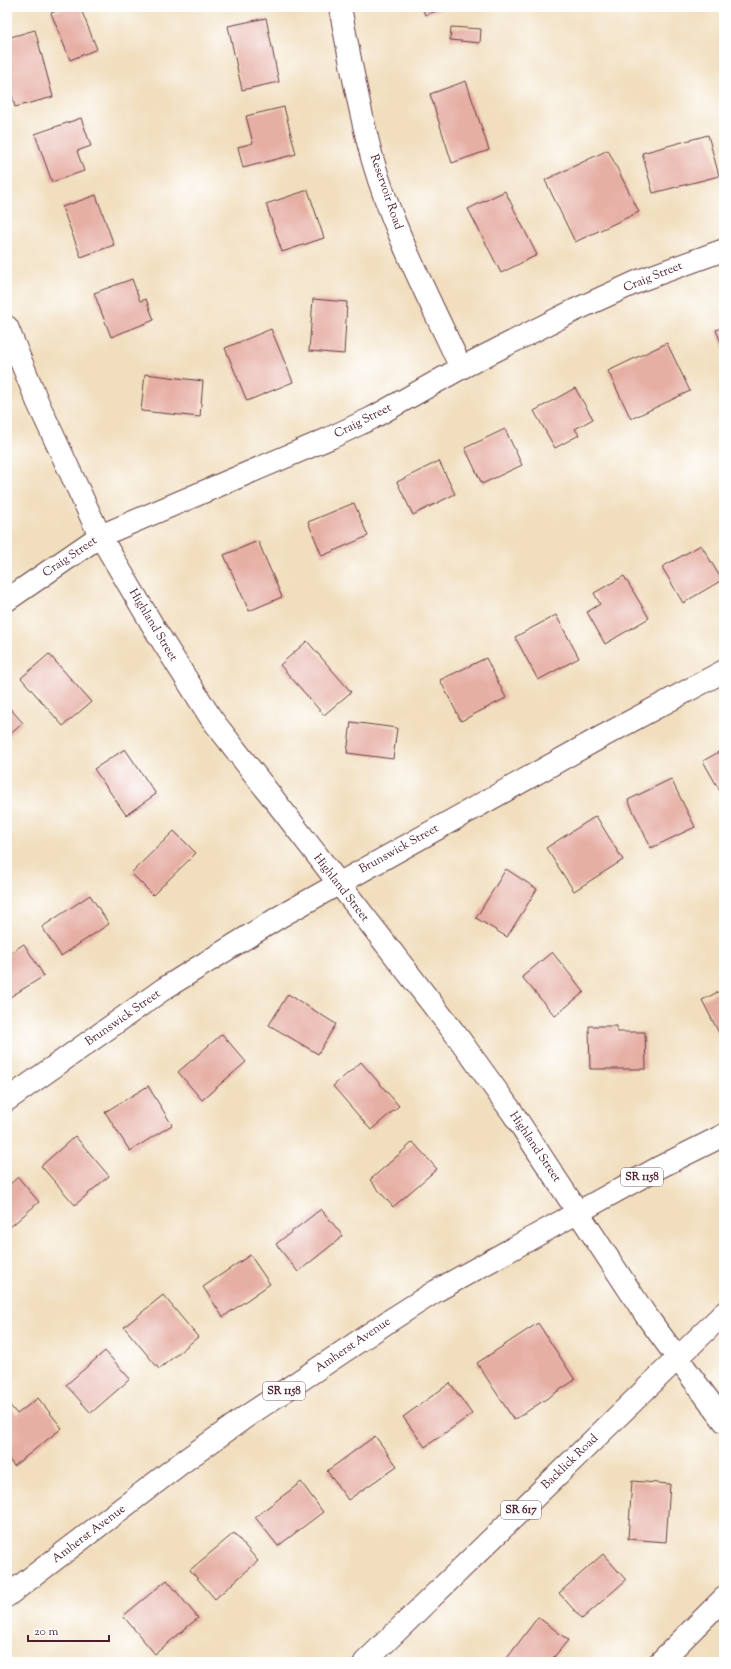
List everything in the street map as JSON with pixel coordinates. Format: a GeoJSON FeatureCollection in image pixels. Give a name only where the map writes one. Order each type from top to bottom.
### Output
{"type":"FeatureCollection","features":[{"type":"Feature","properties":{"kind":"street","name":"Reservoir Road"},"geometry":{"type":"LineString","coordinates":[[340,7],[353,78],[374,162],[394,221],[462,368]]}},
{"type":"Feature","properties":{"kind":"street","name":"Craig Street"},"geometry":{"type":"LineString","coordinates":[[7,600],[100,536],[330,438],[372,418],[462,368],[573,311],[627,286],[724,250]]}},
{"type":"Feature","properties":{"kind":"street","name":"Highland Street"},"geometry":{"type":"LineString","coordinates":[[7,327],[38,403],[100,536],[156,631],[211,718],[460,1040],[512,1112],[579,1212],[644,1314],[724,1420]]}},
{"type":"Feature","properties":{"kind":"street","name":"Brunswick Street"},"geometry":{"type":"LineString","coordinates":[[7,1100],[165,988],[281,916],[338,883],[724,671]]}},
{"type":"Feature","properties":{"kind":"street","name":"Amherst Avenue"},"geometry":{"type":"LineString","coordinates":[[7,1596],[180,1464],[247,1416],[436,1291],[658,1168],[724,1135]]}},
{"type":"Feature","properties":{"kind":"street","name":"Backlick Road"},"geometry":{"type":"LineString","coordinates":[[365,1662],[724,1313]]}},
{"type":"Feature","properties":{"kind":"street"},"geometry":{"type":"LineString","coordinates":[[660,1662],[724,1598]]}},
{"type":"Feature","properties":{"kind":"building"},"geometry":{"type":"Polygon","coordinates":[[[66,7],[80,7],[97,49],[70,60],[51,13],[66,7]]]}},
{"type":"Feature","properties":{"kind":"building"},"geometry":{"type":"Polygon","coordinates":[[[422,7],[449,7],[425,15],[422,7]]]}},
{"type":"Feature","properties":{"kind":"building"},"geometry":{"type":"Polygon","coordinates":[[[266,18],[279,82],[242,90],[228,26],[266,18]]]}},
{"type":"Feature","properties":{"kind":"building"},"geometry":{"type":"Polygon","coordinates":[[[451,27],[481,29],[480,43],[450,40],[451,27]]]}},
{"type":"Feature","properties":{"kind":"building"},"geometry":{"type":"Polygon","coordinates":[[[35,30],[53,97],[15,107],[7,78],[7,38],[35,30]]]}},
{"type":"Feature","properties":{"kind":"building"},"geometry":{"type":"Polygon","coordinates":[[[466,81],[489,150],[452,163],[430,94],[466,81]]]}},
{"type":"Feature","properties":{"kind":"building"},"geometry":{"type":"Polygon","coordinates":[[[284,107],[296,154],[243,168],[238,147],[253,143],[246,116],[284,107]]]}},
{"type":"Feature","properties":{"kind":"building"},"geometry":{"type":"Polygon","coordinates":[[[81,118],[91,146],[77,151],[84,171],[52,182],[35,134],[81,118]]]}},
{"type":"Feature","properties":{"kind":"building"},"geometry":{"type":"Polygon","coordinates":[[[708,135],[719,176],[653,193],[642,153],[708,135]]]}},
{"type":"Feature","properties":{"kind":"building"},"geometry":{"type":"Polygon","coordinates":[[[608,150],[639,212],[575,242],[545,180],[608,150]]]}},
{"type":"Feature","properties":{"kind":"building"},"geometry":{"type":"Polygon","coordinates":[[[308,190],[324,238],[282,252],[266,204],[308,190]]]}},
{"type":"Feature","properties":{"kind":"building"},"geometry":{"type":"Polygon","coordinates":[[[505,191],[537,255],[501,273],[468,209],[505,191]]]}},
{"type":"Feature","properties":{"kind":"building"},"geometry":{"type":"Polygon","coordinates":[[[96,195],[114,245],[81,257],[62,207],[96,195]]]}},
{"type":"Feature","properties":{"kind":"building"},"geometry":{"type":"Polygon","coordinates":[[[132,279],[140,301],[146,299],[154,320],[111,337],[94,293],[132,279]]]}},
{"type":"Feature","properties":{"kind":"building"},"geometry":{"type":"Polygon","coordinates":[[[313,299],[347,302],[344,354],[309,351],[313,299]]]}},
{"type":"Feature","properties":{"kind":"building"},"geometry":{"type":"Polygon","coordinates":[[[724,327],[724,350],[716,330],[724,327]]]}},
{"type":"Feature","properties":{"kind":"building"},"geometry":{"type":"Polygon","coordinates":[[[271,329],[293,382],[247,401],[225,348],[271,329]]]}},
{"type":"Feature","properties":{"kind":"building"},"geometry":{"type":"Polygon","coordinates":[[[667,343],[690,391],[631,419],[608,371],[667,343]]]}},
{"type":"Feature","properties":{"kind":"building"},"geometry":{"type":"Polygon","coordinates":[[[145,374],[203,381],[200,417],[141,411],[145,374]]]}},
{"type":"Feature","properties":{"kind":"building"},"geometry":{"type":"Polygon","coordinates":[[[575,388],[593,419],[575,429],[579,435],[555,448],[534,411],[575,388]]]}},
{"type":"Feature","properties":{"kind":"building"},"geometry":{"type":"Polygon","coordinates":[[[505,429],[522,465],[482,484],[465,448],[505,429]]]}},
{"type":"Feature","properties":{"kind":"building"},"geometry":{"type":"Polygon","coordinates":[[[439,461],[455,494],[413,515],[397,482],[439,461]]]}},
{"type":"Feature","properties":{"kind":"building"},"geometry":{"type":"Polygon","coordinates":[[[354,503],[368,536],[322,556],[308,522],[354,503]]]}},
{"type":"Feature","properties":{"kind":"building"},"geometry":{"type":"Polygon","coordinates":[[[258,541],[282,597],[249,611],[224,555],[258,541]]]}},
{"type":"Feature","properties":{"kind":"building"},"geometry":{"type":"Polygon","coordinates":[[[701,545],[722,580],[683,603],[662,567],[701,545]]]}},
{"type":"Feature","properties":{"kind":"building"},"geometry":{"type":"Polygon","coordinates":[[[624,576],[649,618],[605,644],[587,612],[600,604],[594,593],[624,576]]]}},
{"type":"Feature","properties":{"kind":"building"},"geometry":{"type":"Polygon","coordinates":[[[556,615],[579,658],[538,680],[515,637],[556,615]]]}},
{"type":"Feature","properties":{"kind":"building"},"geometry":{"type":"Polygon","coordinates":[[[307,641],[351,692],[324,715],[280,665],[307,641]]]}},
{"type":"Feature","properties":{"kind":"building"},"geometry":{"type":"Polygon","coordinates":[[[49,654],[91,702],[63,726],[21,678],[49,654]]]}},
{"type":"Feature","properties":{"kind":"building"},"geometry":{"type":"Polygon","coordinates":[[[486,658],[506,698],[461,721],[440,680],[486,658]]]}},
{"type":"Feature","properties":{"kind":"building"},"geometry":{"type":"Polygon","coordinates":[[[7,705],[23,723],[7,737],[7,705]]]}},
{"type":"Feature","properties":{"kind":"building"},"geometry":{"type":"Polygon","coordinates":[[[351,722],[397,728],[393,759],[347,753],[351,722]]]}},
{"type":"Feature","properties":{"kind":"building"},"geometry":{"type":"Polygon","coordinates":[[[125,749],[156,794],[126,815],[94,769],[125,749]]]}},
{"type":"Feature","properties":{"kind":"building"},"geometry":{"type":"Polygon","coordinates":[[[724,749],[724,789],[720,791],[703,761],[724,749]]]}},
{"type":"Feature","properties":{"kind":"building"},"geometry":{"type":"Polygon","coordinates":[[[671,779],[695,827],[651,848],[628,800],[671,779]]]}},
{"type":"Feature","properties":{"kind":"building"},"geometry":{"type":"Polygon","coordinates":[[[596,816],[623,860],[574,891],[546,848],[596,816]]]}},
{"type":"Feature","properties":{"kind":"building"},"geometry":{"type":"Polygon","coordinates":[[[174,831],[196,853],[153,895],[131,873],[174,831]]]}},
{"type":"Feature","properties":{"kind":"building"},"geometry":{"type":"Polygon","coordinates":[[[506,869],[537,889],[507,937],[476,918],[506,869]]]}},
{"type":"Feature","properties":{"kind":"building"},"geometry":{"type":"Polygon","coordinates":[[[90,895],[109,924],[61,956],[42,927],[90,895]]]}},
{"type":"Feature","properties":{"kind":"building"},"geometry":{"type":"Polygon","coordinates":[[[24,944],[44,976],[7,999],[7,955],[24,944]]]}},
{"type":"Feature","properties":{"kind":"building"},"geometry":{"type":"Polygon","coordinates":[[[552,952],[584,992],[555,1016],[522,977],[552,952]]]}},
{"type":"Feature","properties":{"kind":"building"},"geometry":{"type":"Polygon","coordinates":[[[724,989],[724,1030],[719,1033],[702,1000],[724,989]]]}},
{"type":"Feature","properties":{"kind":"building"},"geometry":{"type":"Polygon","coordinates":[[[288,994],[336,1024],[318,1054],[269,1025],[288,994]]]}},
{"type":"Feature","properties":{"kind":"building"},"geometry":{"type":"Polygon","coordinates":[[[589,1026],[617,1026],[617,1032],[645,1032],[646,1069],[590,1069],[589,1026]]]}},
{"type":"Feature","properties":{"kind":"building"},"geometry":{"type":"Polygon","coordinates":[[[222,1034],[246,1062],[202,1100],[178,1072],[222,1034]]]}},
{"type":"Feature","properties":{"kind":"building"},"geometry":{"type":"Polygon","coordinates":[[[361,1062],[399,1106],[371,1130],[333,1086],[361,1062]]]}},
{"type":"Feature","properties":{"kind":"building"},"geometry":{"type":"Polygon","coordinates":[[[148,1086],[172,1125],[130,1151],[105,1112],[148,1086]]]}},
{"type":"Feature","properties":{"kind":"building"},"geometry":{"type":"Polygon","coordinates":[[[75,1136],[109,1176],[75,1205],[41,1166],[75,1136]]]}},
{"type":"Feature","properties":{"kind":"building"},"geometry":{"type":"Polygon","coordinates":[[[413,1142],[437,1169],[393,1207],[370,1180],[413,1142]]]}},
{"type":"Feature","properties":{"kind":"building"},"geometry":{"type":"Polygon","coordinates":[[[18,1177],[39,1202],[9,1228],[7,1226],[7,1187],[18,1177]]]}},
{"type":"Feature","properties":{"kind":"building"},"geometry":{"type":"Polygon","coordinates":[[[321,1209],[343,1236],[298,1272],[276,1244],[321,1209]]]}},
{"type":"Feature","properties":{"kind":"building"},"geometry":{"type":"Polygon","coordinates":[[[250,1255],[270,1284],[223,1317],[203,1287],[250,1255]]]}},
{"type":"Feature","properties":{"kind":"building"},"geometry":{"type":"Polygon","coordinates":[[[163,1295],[198,1337],[159,1369],[124,1327],[163,1295]]]}},
{"type":"Feature","properties":{"kind":"building"},"geometry":{"type":"Polygon","coordinates":[[[538,1323],[575,1380],[514,1420],[477,1363],[538,1323]]]}},
{"type":"Feature","properties":{"kind":"building"},"geometry":{"type":"Polygon","coordinates":[[[105,1351],[130,1379],[91,1413],[66,1385],[105,1351]]]}},
{"type":"Feature","properties":{"kind":"building"},"geometry":{"type":"Polygon","coordinates":[[[450,1383],[472,1414],[425,1447],[403,1417],[450,1383]]]}},
{"type":"Feature","properties":{"kind":"building"},"geometry":{"type":"Polygon","coordinates":[[[38,1398],[62,1428],[14,1466],[7,1457],[7,1402],[17,1414],[38,1398]]]}},
{"type":"Feature","properties":{"kind":"building"},"geometry":{"type":"Polygon","coordinates":[[[375,1436],[397,1466],[348,1500],[327,1471],[375,1436]]]}},
{"type":"Feature","properties":{"kind":"building"},"geometry":{"type":"Polygon","coordinates":[[[632,1481],[670,1484],[666,1542],[628,1539],[632,1481]]]}},
{"type":"Feature","properties":{"kind":"building"},"geometry":{"type":"Polygon","coordinates":[[[301,1482],[323,1512],[278,1546],[255,1517],[301,1482]]]}},
{"type":"Feature","properties":{"kind":"building"},"geometry":{"type":"Polygon","coordinates":[[[234,1533],[258,1561],[215,1599],[190,1570],[234,1533]]]}},
{"type":"Feature","properties":{"kind":"building"},"geometry":{"type":"Polygon","coordinates":[[[603,1554],[626,1580],[582,1619],[559,1593],[603,1554]]]}},
{"type":"Feature","properties":{"kind":"building"},"geometry":{"type":"Polygon","coordinates":[[[167,1580],[198,1618],[155,1654],[123,1616],[167,1580]]]}},
{"type":"Feature","properties":{"kind":"building"},"geometry":{"type":"Polygon","coordinates":[[[538,1617],[568,1640],[550,1662],[504,1662],[538,1617]]]}}]}
